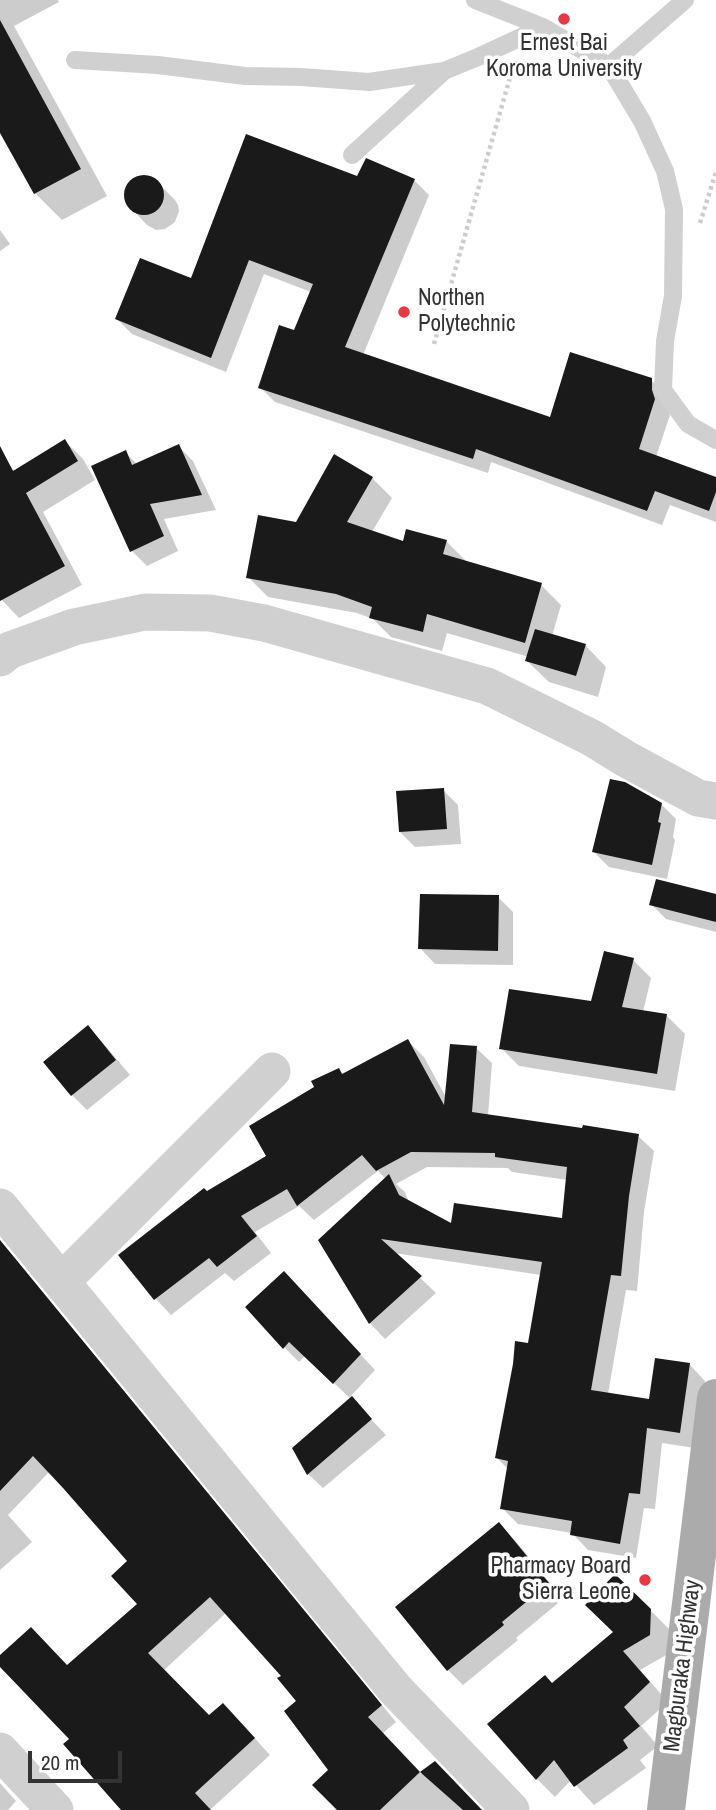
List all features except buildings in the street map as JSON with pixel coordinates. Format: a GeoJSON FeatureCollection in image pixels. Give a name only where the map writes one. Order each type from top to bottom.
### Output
{"type":"FeatureCollection","features":[{"type":"Feature","properties":{"kind":"main road","name":"Magburaka Highway"},"geometry":{"type":"LineString","coordinates":[[666,1810],[716,1398]]}},
{"type":"Feature","properties":{"kind":"street"},"geometry":{"type":"LineString","coordinates":[[3,648],[74,627],[145,612],[211,614],[264,623],[486,686],[592,738],[626,760],[698,798],[716,801]]}},
{"type":"Feature","properties":{"kind":"street"},"geometry":{"type":"LineString","coordinates":[[62,1281],[272,1071]]}},
{"type":"Feature","properties":{"kind":"street"},"geometry":{"type":"LineString","coordinates":[[0,1207],[395,1689],[511,1810]]}},
{"type":"Feature","properties":{"kind":"street"},"geometry":{"type":"LineString","coordinates":[[0,1751],[55,1810]]}},
{"type":"Feature","properties":{"kind":"lane"},"geometry":{"type":"LineString","coordinates":[[475,0],[543,27],[609,66],[648,133],[665,171],[674,209],[673,296],[665,341],[663,390],[688,424],[716,440]]}},
{"type":"Feature","properties":{"kind":"lane"},"geometry":{"type":"LineString","coordinates":[[609,66],[685,0]]}},
{"type":"Feature","properties":{"kind":"lane"},"geometry":{"type":"LineString","coordinates":[[75,60],[158,65],[245,76],[369,82],[444,71],[543,27]]}},
{"type":"Feature","properties":{"kind":"lane"},"geometry":{"type":"LineString","coordinates":[[352,155],[444,71]]}},
{"type":"Feature","properties":{"kind":"path"},"geometry":{"type":"LineString","coordinates":[[434,344],[522,36]]}},
{"type":"Feature","properties":{"kind":"place","name":"Ernest Bai Koroma University"},"geometry":{"type":"Point","coordinates":[564,19]}},
{"type":"Feature","properties":{"kind":"place","name":"Northen Polytechnic"},"geometry":{"type":"Point","coordinates":[404,312]}},
{"type":"Feature","properties":{"kind":"place","name":"Pharmacy Board Sierra Leone"},"geometry":{"type":"Point","coordinates":[645,1580]}}]}
